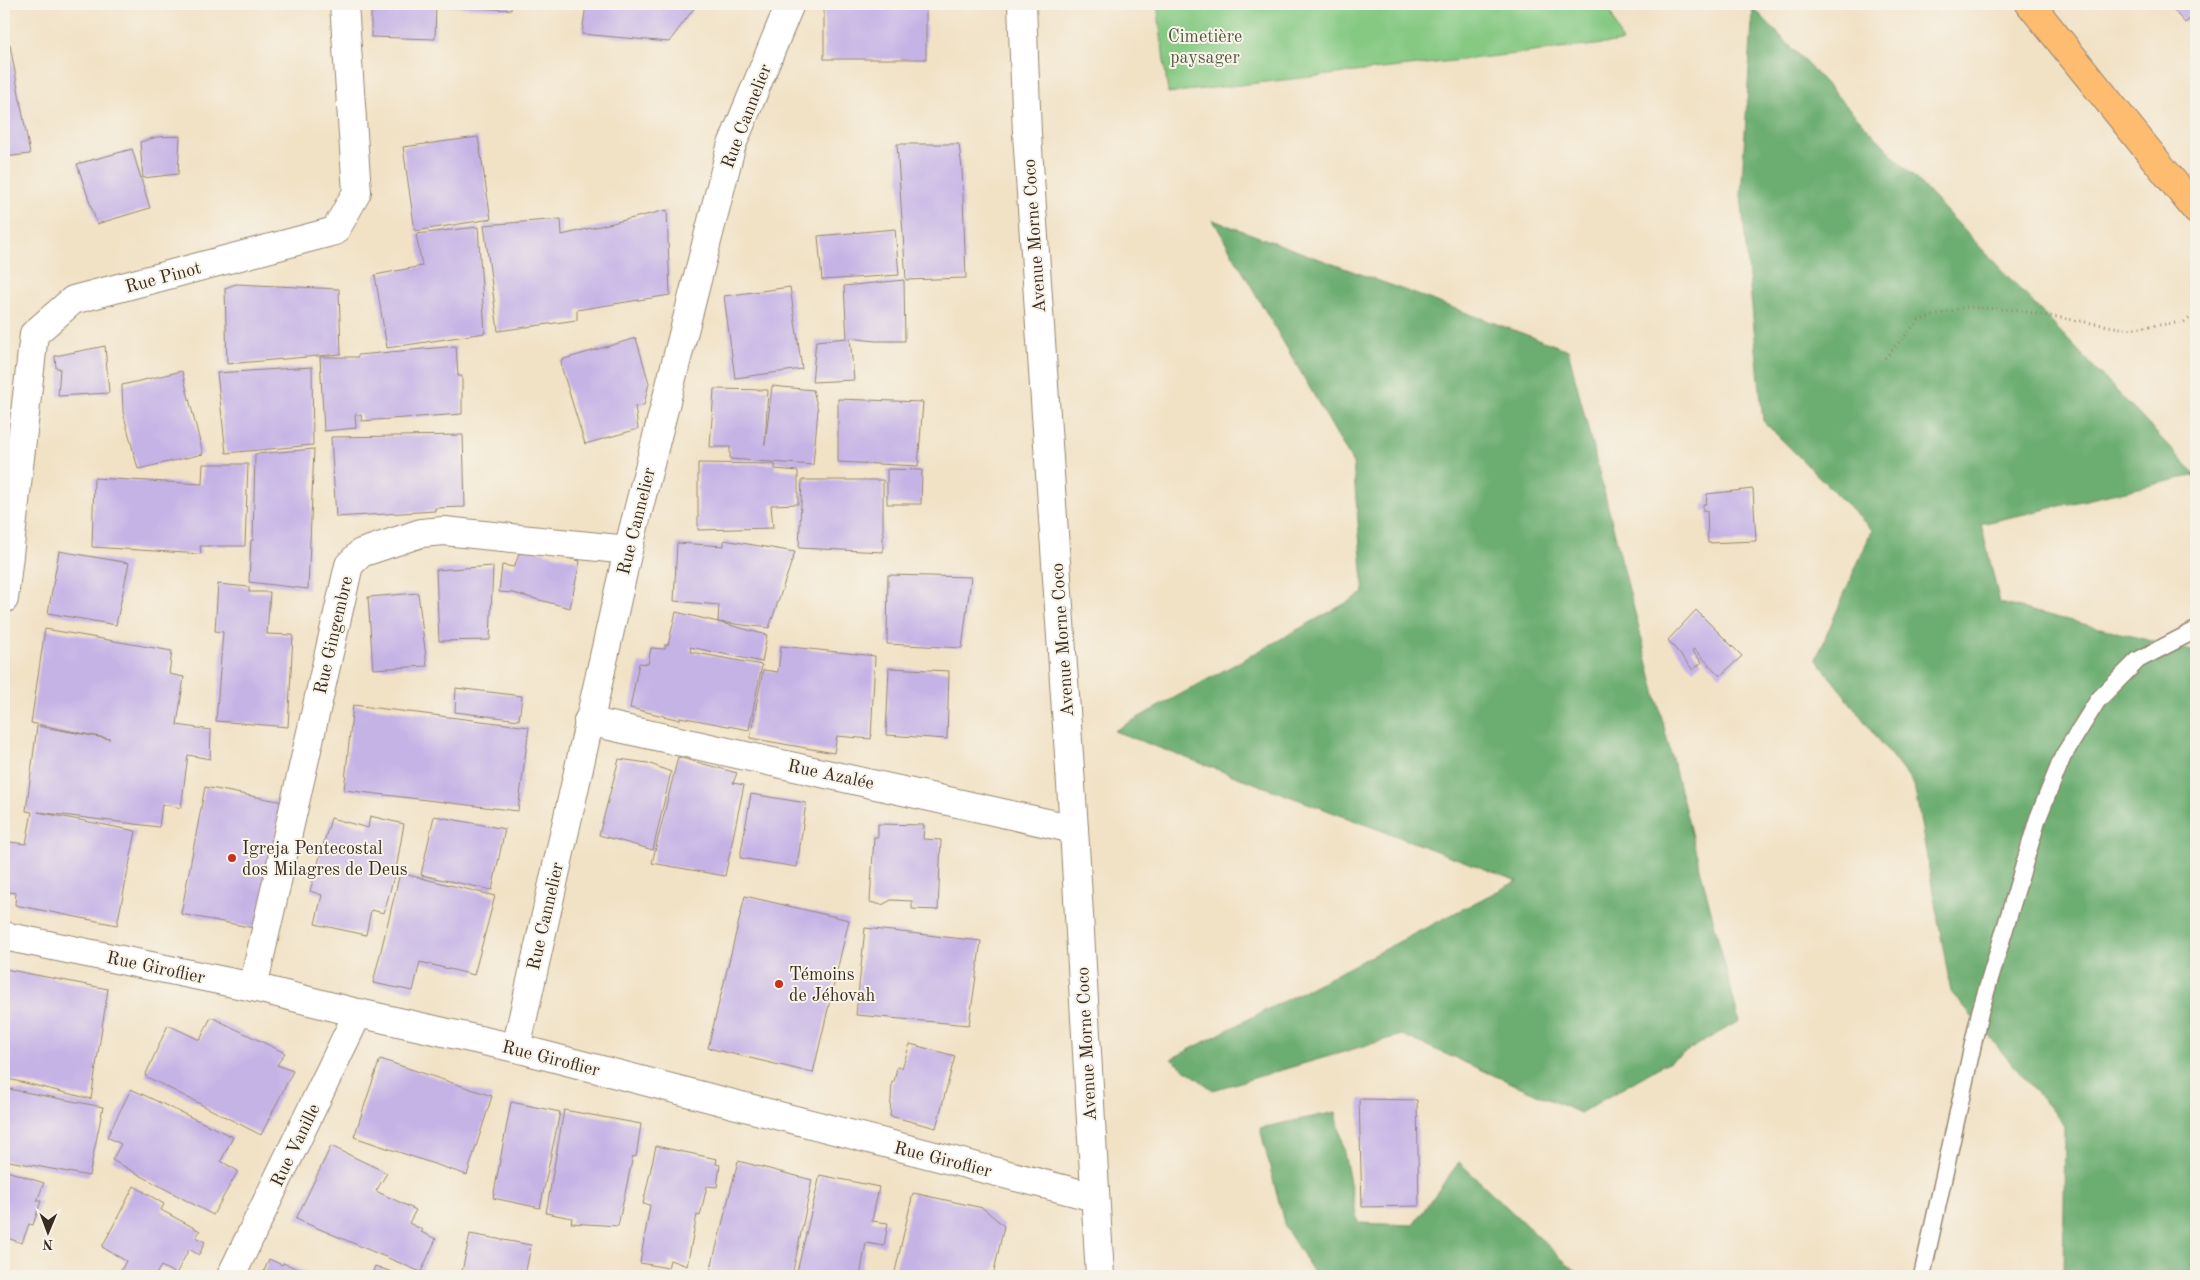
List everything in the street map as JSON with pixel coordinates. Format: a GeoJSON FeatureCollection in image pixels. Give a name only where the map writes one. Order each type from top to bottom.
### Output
{"type":"FeatureCollection","features":[{"type":"Feature","properties":{"kind":"main road"},"geometry":{"type":"LineString","coordinates":[[2030,4],[2196,210]]}},
{"type":"Feature","properties":{"kind":"street","name":"Rue Pinot"},"geometry":{"type":"LineString","coordinates":[[4,599],[6,562],[34,334],[73,300],[335,231],[357,192],[344,4]]}},
{"type":"Feature","properties":{"kind":"street","name":"Rue Cannelier"},"geometry":{"type":"LineString","coordinates":[[516,1048],[588,721],[628,550],[731,147],[790,4]]}},
{"type":"Feature","properties":{"kind":"street","name":"Avenue Morne Coco"},"geometry":{"type":"LineString","coordinates":[[1022,4],[1027,134],[1074,828],[1100,1276]]}},
{"type":"Feature","properties":{"kind":"street","name":"Rue Gingembre"},"geometry":{"type":"LineString","coordinates":[[253,987],[349,564],[361,553],[422,533],[444,531],[628,550]]}},
{"type":"Feature","properties":{"kind":"street","name":"Rue Azalée"},"geometry":{"type":"LineString","coordinates":[[588,721],[1074,828]]}},
{"type":"Feature","properties":{"kind":"street","name":"Rue Giroflier"},"geometry":{"type":"LineString","coordinates":[[4,936],[253,987],[358,1013],[516,1048],[1094,1197]]}},
{"type":"Feature","properties":{"kind":"street","name":"Rue Vanille"},"geometry":{"type":"LineString","coordinates":[[231,1276],[358,1013]]}},
{"type":"Feature","properties":{"kind":"lane"},"geometry":{"type":"LineString","coordinates":[[1922,1276],[1980,1012],[2038,818],[2063,756],[2098,700],[2138,660],[2196,630]]}},
{"type":"Feature","properties":{"kind":"path"},"geometry":{"type":"LineString","coordinates":[[1885,358],[1919,320],[1965,307],[2016,310],[2126,329],[2184,322],[2196,314]]}},
{"type":"Feature","properties":{"kind":"green space","name":"Cimetière paysager"},"geometry":{"type":"Polygon","coordinates":[[[1157,4],[1608,4],[1622,42],[1168,93],[1157,4]]]}},
{"type":"Feature","properties":{"kind":"green space"},"geometry":{"type":"Polygon","coordinates":[[[1753,7],[2196,475],[1981,524],[2000,603],[2196,652],[2196,1276],[2063,1276],[2065,1126],[1951,992],[1914,785],[1816,659],[1872,530],[1763,421],[1741,195],[1753,7]]]}},
{"type":"Feature","properties":{"kind":"green space"},"geometry":{"type":"Polygon","coordinates":[[[1213,220],[1568,350],[1739,1021],[1580,1113],[1402,1035],[1213,1090],[1171,1059],[1517,881],[1114,731],[1364,593],[1353,463],[1213,220]]]}},
{"type":"Feature","properties":{"kind":"green space"},"geometry":{"type":"Polygon","coordinates":[[[1336,1112],[1358,1223],[1413,1225],[1459,1162],[1578,1276],[1316,1276],[1285,1227],[1260,1128],[1336,1112]]]}},
{"type":"Feature","properties":{"kind":"building"},"geometry":{"type":"Polygon","coordinates":[[[371,4],[436,4],[435,39],[371,37],[371,4]]]}},
{"type":"Feature","properties":{"kind":"building"},"geometry":{"type":"Polygon","coordinates":[[[442,4],[511,4],[511,10],[442,6],[442,4]]]}},
{"type":"Feature","properties":{"kind":"building"},"geometry":{"type":"Polygon","coordinates":[[[586,4],[697,4],[669,42],[582,34],[586,4]]]}},
{"type":"Feature","properties":{"kind":"building"},"geometry":{"type":"Polygon","coordinates":[[[824,4],[926,4],[926,59],[824,59],[824,4]]]}},
{"type":"Feature","properties":{"kind":"building"},"geometry":{"type":"Polygon","coordinates":[[[2168,4],[2196,4],[2196,14],[2185,23],[2168,4]]]}},
{"type":"Feature","properties":{"kind":"building"},"geometry":{"type":"Polygon","coordinates":[[[10,45],[30,154],[4,157],[4,46],[10,45]]]}},
{"type":"Feature","properties":{"kind":"building"},"geometry":{"type":"Polygon","coordinates":[[[180,136],[178,174],[143,178],[140,142],[157,137],[180,136]]]}},
{"type":"Feature","properties":{"kind":"building"},"geometry":{"type":"Polygon","coordinates":[[[478,137],[491,219],[415,231],[403,147],[478,137]]]}},
{"type":"Feature","properties":{"kind":"building"},"geometry":{"type":"Polygon","coordinates":[[[897,144],[959,144],[962,169],[966,278],[906,280],[897,144]]]}},
{"type":"Feature","properties":{"kind":"building"},"geometry":{"type":"Polygon","coordinates":[[[132,149],[150,208],[97,224],[77,164],[132,149]]]}},
{"type":"Feature","properties":{"kind":"building"},"geometry":{"type":"Polygon","coordinates":[[[667,210],[670,295],[577,310],[577,320],[498,331],[484,225],[561,219],[562,235],[667,210]]]}},
{"type":"Feature","properties":{"kind":"building"},"geometry":{"type":"Polygon","coordinates":[[[478,227],[485,333],[387,348],[375,275],[422,266],[416,234],[478,227]]]}},
{"type":"Feature","properties":{"kind":"building"},"geometry":{"type":"Polygon","coordinates":[[[895,229],[899,275],[822,280],[818,236],[895,229]]]}},
{"type":"Feature","properties":{"kind":"building"},"geometry":{"type":"Polygon","coordinates":[[[904,280],[905,341],[875,341],[850,338],[854,380],[812,382],[816,341],[847,338],[844,286],[904,280]]]}},
{"type":"Feature","properties":{"kind":"building"},"geometry":{"type":"Polygon","coordinates":[[[236,284],[339,289],[341,354],[227,364],[225,288],[236,284]]]}},
{"type":"Feature","properties":{"kind":"building"},"geometry":{"type":"Polygon","coordinates":[[[790,287],[802,369],[735,378],[724,296],[790,287]]]}},
{"type":"Feature","properties":{"kind":"building"},"geometry":{"type":"Polygon","coordinates":[[[636,338],[649,383],[644,405],[635,406],[638,429],[585,444],[562,369],[561,360],[636,338]]]}},
{"type":"Feature","properties":{"kind":"building"},"geometry":{"type":"Polygon","coordinates":[[[105,346],[109,393],[58,396],[60,368],[56,368],[55,356],[105,346]]]}},
{"type":"Feature","properties":{"kind":"building"},"geometry":{"type":"Polygon","coordinates":[[[456,346],[458,376],[462,376],[462,414],[362,421],[361,415],[355,414],[356,428],[324,431],[320,357],[358,357],[358,355],[456,346]]]}},
{"type":"Feature","properties":{"kind":"building"},"geometry":{"type":"Polygon","coordinates":[[[312,367],[313,445],[226,453],[217,373],[312,367]]]}},
{"type":"Feature","properties":{"kind":"building"},"geometry":{"type":"Polygon","coordinates":[[[182,371],[203,454],[138,469],[123,412],[122,385],[182,371]]]}},
{"type":"Feature","properties":{"kind":"building"},"geometry":{"type":"Polygon","coordinates":[[[772,386],[813,390],[818,410],[813,465],[730,459],[730,447],[710,447],[714,389],[768,390],[765,445],[772,386]]]}},
{"type":"Feature","properties":{"kind":"building"},"geometry":{"type":"Polygon","coordinates":[[[838,399],[923,402],[918,466],[838,462],[838,399]]]}},
{"type":"Feature","properties":{"kind":"building"},"geometry":{"type":"Polygon","coordinates":[[[463,435],[465,507],[435,508],[435,511],[336,517],[331,437],[463,435]]]}},
{"type":"Feature","properties":{"kind":"building"},"geometry":{"type":"Polygon","coordinates":[[[314,449],[308,589],[249,582],[251,540],[253,540],[255,454],[314,449]]]}},
{"type":"Feature","properties":{"kind":"building"},"geometry":{"type":"Polygon","coordinates":[[[698,463],[775,464],[775,469],[798,471],[798,504],[771,505],[773,528],[698,530],[698,463]]]}},
{"type":"Feature","properties":{"kind":"building"},"geometry":{"type":"Polygon","coordinates":[[[203,464],[248,464],[245,546],[200,546],[201,554],[92,547],[94,478],[202,484],[203,464]]]}},
{"type":"Feature","properties":{"kind":"building"},"geometry":{"type":"Polygon","coordinates":[[[887,469],[922,470],[921,504],[887,504],[887,469]]]}},
{"type":"Feature","properties":{"kind":"building"},"geometry":{"type":"Polygon","coordinates":[[[802,480],[883,480],[883,552],[799,548],[802,480]]]}},
{"type":"Feature","properties":{"kind":"building"},"geometry":{"type":"Polygon","coordinates":[[[1753,489],[1756,541],[1708,543],[1707,510],[1703,511],[1703,504],[1706,504],[1707,494],[1753,489]]]}},
{"type":"Feature","properties":{"kind":"building"},"geometry":{"type":"Polygon","coordinates":[[[724,540],[795,552],[769,628],[718,622],[719,605],[674,601],[677,543],[724,546],[724,540]]]}},
{"type":"Feature","properties":{"kind":"building"},"geometry":{"type":"Polygon","coordinates":[[[522,547],[580,561],[570,608],[513,593],[499,592],[502,565],[514,567],[522,547]]]}},
{"type":"Feature","properties":{"kind":"building"},"geometry":{"type":"Polygon","coordinates":[[[59,551],[129,563],[116,625],[48,613],[59,551]]]}},
{"type":"Feature","properties":{"kind":"building"},"geometry":{"type":"Polygon","coordinates":[[[493,566],[490,640],[439,641],[436,570],[493,566]]]}},
{"type":"Feature","properties":{"kind":"building"},"geometry":{"type":"Polygon","coordinates":[[[888,575],[971,577],[962,648],[887,644],[888,575]]]}},
{"type":"Feature","properties":{"kind":"building"},"geometry":{"type":"Polygon","coordinates":[[[218,584],[249,587],[249,592],[270,592],[267,634],[293,635],[288,727],[216,721],[223,632],[215,631],[218,584]]]}},
{"type":"Feature","properties":{"kind":"building"},"geometry":{"type":"Polygon","coordinates":[[[418,593],[427,666],[373,669],[368,597],[418,593]]]}},
{"type":"Feature","properties":{"kind":"building"},"geometry":{"type":"Polygon","coordinates":[[[1696,610],[1742,656],[1720,676],[1694,649],[1692,651],[1702,662],[1693,670],[1668,640],[1696,610]]]}},
{"type":"Feature","properties":{"kind":"building"},"geometry":{"type":"Polygon","coordinates":[[[676,612],[767,635],[762,662],[690,647],[691,652],[762,665],[749,730],[680,717],[680,720],[630,708],[639,663],[648,664],[651,648],[665,649],[665,645],[668,645],[676,612]]]}},
{"type":"Feature","properties":{"kind":"building"},"geometry":{"type":"Polygon","coordinates":[[[45,629],[172,651],[169,674],[184,677],[177,725],[211,730],[210,759],[188,755],[181,808],[162,804],[159,827],[38,812],[136,831],[117,925],[15,905],[16,893],[4,891],[4,875],[10,842],[26,844],[32,812],[26,811],[37,726],[110,739],[31,723],[45,629]]]}},
{"type":"Feature","properties":{"kind":"building"},"geometry":{"type":"Polygon","coordinates":[[[781,646],[875,656],[871,739],[837,736],[834,753],[750,738],[763,670],[778,672],[781,646]]]}},
{"type":"Feature","properties":{"kind":"building"},"geometry":{"type":"Polygon","coordinates":[[[889,668],[949,671],[947,739],[886,735],[889,668]]]}},
{"type":"Feature","properties":{"kind":"building"},"geometry":{"type":"Polygon","coordinates":[[[456,688],[522,696],[519,720],[455,712],[456,688]]]}},
{"type":"Feature","properties":{"kind":"building"},"geometry":{"type":"Polygon","coordinates":[[[353,705],[529,727],[518,811],[344,790],[353,705]]]}},
{"type":"Feature","properties":{"kind":"building"},"geometry":{"type":"Polygon","coordinates":[[[678,757],[737,773],[733,783],[744,785],[725,876],[652,863],[678,757]]]}},
{"type":"Feature","properties":{"kind":"building"},"geometry":{"type":"Polygon","coordinates":[[[619,759],[648,763],[671,772],[653,850],[599,835],[619,759]]]}},
{"type":"Feature","properties":{"kind":"building","name":"Igreja Pentecostal dos Milagres de Deus"},"geometry":{"type":"Polygon","coordinates":[[[205,787],[283,802],[259,929],[181,914],[205,787]]]}},
{"type":"Feature","properties":{"kind":"building"},"geometry":{"type":"Polygon","coordinates":[[[751,794],[806,803],[797,867],[740,858],[751,794]]]}},
{"type":"Feature","properties":{"kind":"building"},"geometry":{"type":"Polygon","coordinates":[[[370,816],[404,824],[396,869],[384,913],[371,910],[366,935],[315,924],[322,895],[310,891],[331,818],[368,828],[370,816]]]}},
{"type":"Feature","properties":{"kind":"building"},"geometry":{"type":"Polygon","coordinates":[[[434,816],[505,829],[492,890],[421,875],[434,816]]]}},
{"type":"Feature","properties":{"kind":"building"},"geometry":{"type":"Polygon","coordinates":[[[878,824],[924,825],[923,839],[941,840],[938,910],[912,909],[912,901],[891,900],[882,905],[870,902],[874,837],[878,837],[878,824]]]}},
{"type":"Feature","properties":{"kind":"building"},"geometry":{"type":"Polygon","coordinates":[[[400,873],[495,896],[474,975],[420,962],[413,991],[373,983],[400,873]]]}},
{"type":"Feature","properties":{"kind":"building","name":"Témoins de Jéhovah"},"geometry":{"type":"Polygon","coordinates":[[[745,896],[849,920],[813,1073],[708,1048],[745,896]]]}},
{"type":"Feature","properties":{"kind":"building"},"geometry":{"type":"Polygon","coordinates":[[[865,928],[981,941],[969,1025],[856,1015],[865,928]]]}},
{"type":"Feature","properties":{"kind":"building"},"geometry":{"type":"Polygon","coordinates":[[[5,969],[108,989],[91,1099],[4,1078],[5,969]]]}},
{"type":"Feature","properties":{"kind":"building"},"geometry":{"type":"Polygon","coordinates":[[[211,1017],[285,1053],[277,1065],[293,1071],[261,1135],[145,1076],[168,1025],[200,1040],[211,1017]]]}},
{"type":"Feature","properties":{"kind":"building"},"geometry":{"type":"Polygon","coordinates":[[[910,1044],[955,1056],[936,1128],[890,1116],[892,1082],[894,1082],[897,1067],[902,1068],[910,1044]]]}},
{"type":"Feature","properties":{"kind":"building"},"geometry":{"type":"Polygon","coordinates":[[[380,1059],[492,1096],[467,1175],[354,1137],[380,1059]]]}},
{"type":"Feature","properties":{"kind":"building"},"geometry":{"type":"Polygon","coordinates":[[[4,1088],[103,1107],[89,1176],[4,1160],[4,1088]]]}},
{"type":"Feature","properties":{"kind":"building"},"geometry":{"type":"Polygon","coordinates":[[[131,1089],[233,1137],[221,1161],[238,1171],[213,1215],[112,1160],[121,1144],[107,1137],[131,1089]]]}},
{"type":"Feature","properties":{"kind":"building"},"geometry":{"type":"Polygon","coordinates":[[[1359,1099],[1417,1100],[1419,1206],[1362,1207],[1359,1099]]]}},
{"type":"Feature","properties":{"kind":"building"},"geometry":{"type":"Polygon","coordinates":[[[511,1102],[560,1112],[540,1208],[493,1198],[511,1102]]]}},
{"type":"Feature","properties":{"kind":"building"},"geometry":{"type":"Polygon","coordinates":[[[564,1110],[641,1124],[636,1157],[633,1156],[618,1226],[571,1223],[572,1218],[546,1213],[564,1110]]]}},
{"type":"Feature","properties":{"kind":"building"},"geometry":{"type":"Polygon","coordinates":[[[331,1146],[387,1173],[376,1191],[416,1210],[409,1223],[423,1230],[421,1232],[436,1239],[421,1272],[296,1219],[331,1146]]]}},
{"type":"Feature","properties":{"kind":"building"},"geometry":{"type":"Polygon","coordinates":[[[656,1146],[717,1159],[716,1164],[720,1165],[717,1187],[707,1186],[700,1216],[697,1215],[687,1266],[670,1260],[668,1268],[640,1263],[650,1205],[643,1204],[656,1146]]]}},
{"type":"Feature","properties":{"kind":"building"},"geometry":{"type":"Polygon","coordinates":[[[738,1161],[812,1180],[792,1276],[709,1276],[738,1161]]]}},
{"type":"Feature","properties":{"kind":"building"},"geometry":{"type":"Polygon","coordinates":[[[4,1170],[44,1183],[37,1201],[41,1201],[33,1225],[29,1224],[22,1243],[4,1237],[4,1170]]]}},
{"type":"Feature","properties":{"kind":"building"},"geometry":{"type":"Polygon","coordinates":[[[820,1175],[879,1187],[872,1221],[888,1223],[884,1246],[866,1243],[860,1276],[796,1276],[820,1175]]]}},
{"type":"Feature","properties":{"kind":"building"},"geometry":{"type":"Polygon","coordinates":[[[134,1186],[164,1204],[161,1210],[200,1231],[196,1237],[205,1242],[199,1255],[189,1249],[176,1274],[161,1266],[155,1276],[118,1276],[126,1261],[102,1247],[134,1186]]]}},
{"type":"Feature","properties":{"kind":"building"},"geometry":{"type":"Polygon","coordinates":[[[913,1193],[983,1208],[1004,1226],[993,1276],[894,1276],[913,1193]]]}},
{"type":"Feature","properties":{"kind":"building"},"geometry":{"type":"Polygon","coordinates":[[[470,1234],[531,1245],[525,1276],[461,1276],[470,1234]]]}},
{"type":"Feature","properties":{"kind":"building"},"geometry":{"type":"Polygon","coordinates":[[[269,1259],[282,1265],[283,1263],[316,1276],[262,1276],[269,1259]]]}},
{"type":"Feature","properties":{"kind":"building"},"geometry":{"type":"Polygon","coordinates":[[[375,1266],[403,1276],[371,1276],[375,1266]]]}},
{"type":"Feature","properties":{"kind":"building"},"geometry":{"type":"Polygon","coordinates":[[[570,1271],[591,1275],[568,1276],[570,1271]]]}},
{"type":"Feature","properties":{"kind":"place","name":"Igreja Pentecostal dos Milagres de Deus"},"geometry":{"type":"Point","coordinates":[232,858]}},
{"type":"Feature","properties":{"kind":"place","name":"Témoins de Jéhovah"},"geometry":{"type":"Point","coordinates":[779,984]}}]}
